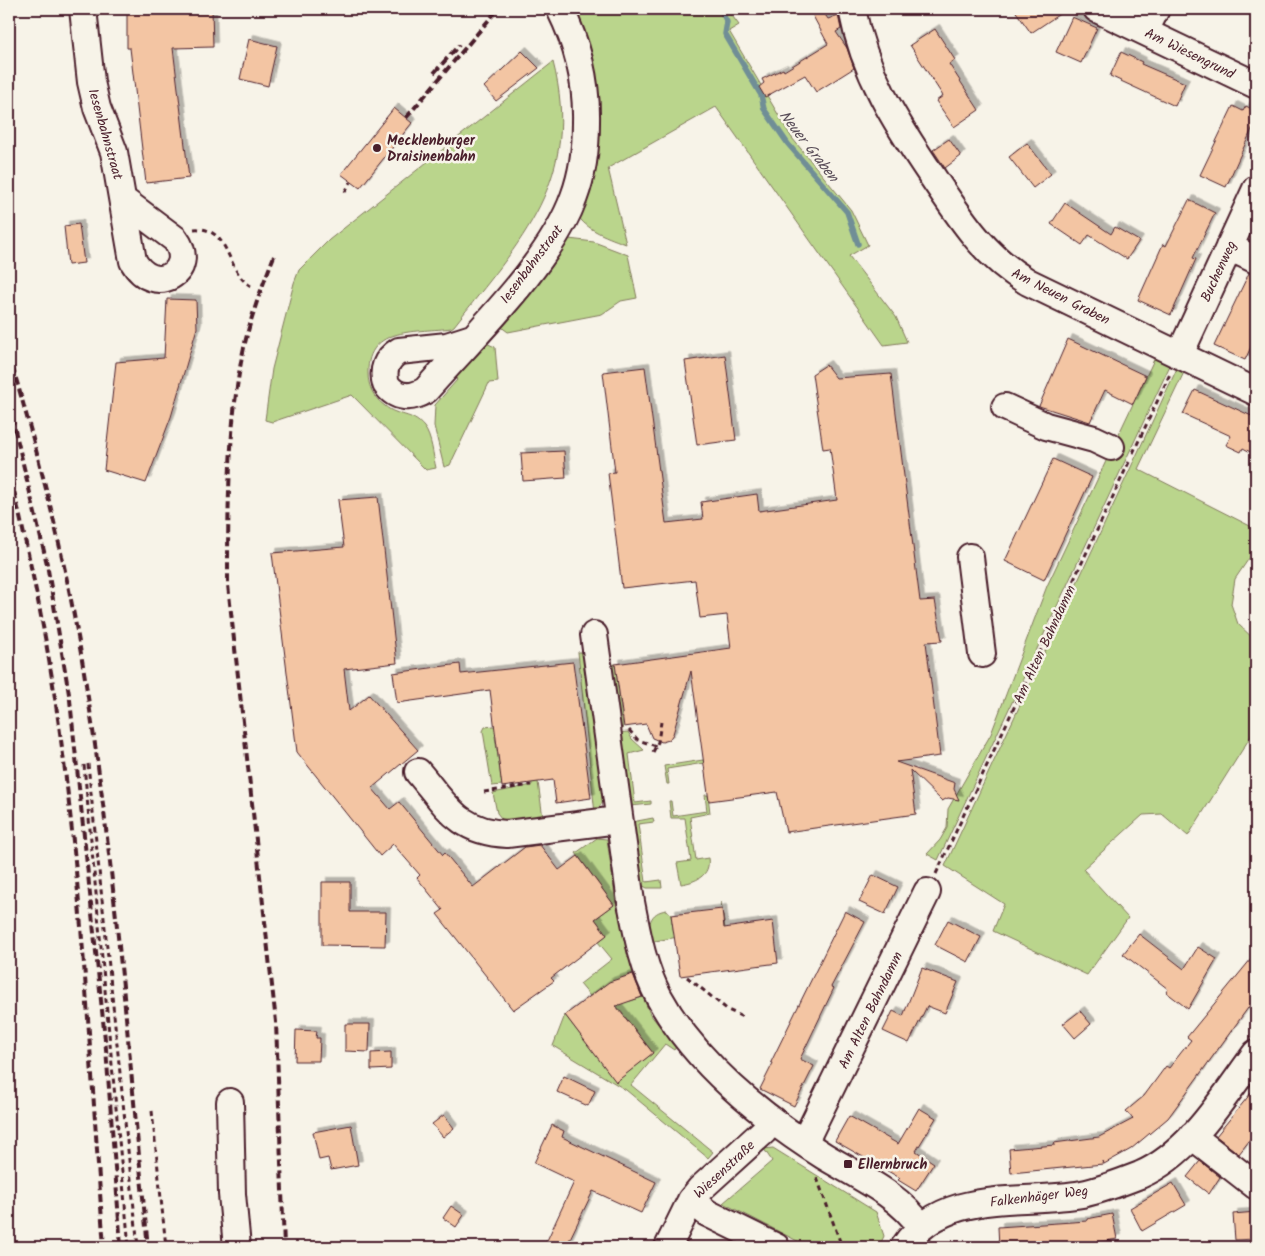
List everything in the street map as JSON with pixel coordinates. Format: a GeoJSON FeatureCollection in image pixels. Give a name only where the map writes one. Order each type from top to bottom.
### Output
{"type":"FeatureCollection","features":[{"type":"Feature","properties":{"kind":"street","name":"Iesenbahnstraat"},"geometry":{"type":"LineString","coordinates":[[84,9],[92,82],[97,108],[114,152],[123,200]]}},
{"type":"Feature","properties":{"kind":"street","name":"Iesenbahnstraat"},"geometry":{"type":"LineString","coordinates":[[472,338],[525,276],[554,237],[574,197],[583,164],[587,111],[585,83],[574,38],[560,9]]}},
{"type":"Feature","properties":{"kind":"street","name":"Am Neuen Graben"},"geometry":{"type":"LineString","coordinates":[[852,9],[855,28],[876,87],[909,142],[968,229],[1000,263],[1028,282],[1256,392]]}},
{"type":"Feature","properties":{"kind":"street","name":"Am Wiesengrund"},"geometry":{"type":"LineString","coordinates":[[1097,9],[1155,27],[1256,85]]}},
{"type":"Feature","properties":{"kind":"street","name":"Buchenweg"},"geometry":{"type":"LineString","coordinates":[[1180,354],[1256,189]]}},
{"type":"Feature","properties":{"kind":"street"},"geometry":{"type":"LineString","coordinates":[[1229,247],[1256,260]]}},
{"type":"Feature","properties":{"kind":"street"},"geometry":{"type":"LineString","coordinates":[[1005,408],[1046,426],[1094,439],[1111,447]]}},
{"type":"Feature","properties":{"kind":"street"},"geometry":{"type":"LineString","coordinates":[[970,557],[982,654]]}},
{"type":"Feature","properties":{"kind":"street"},"geometry":{"type":"LineString","coordinates":[[594,635],[618,820],[636,925],[658,995],[673,1021],[741,1095],[772,1121],[814,1150],[898,1202],[914,1216],[921,1227]]}},
{"type":"Feature","properties":{"kind":"street"},"geometry":{"type":"LineString","coordinates":[[418,772],[460,821],[474,829],[490,833],[508,834],[618,820]]}},
{"type":"Feature","properties":{"kind":"street","name":"Am Alten Bahndamm"},"geometry":{"type":"LineString","coordinates":[[814,1150],[927,892]]}},
{"type":"Feature","properties":{"kind":"street","name":"Falkenhäger Weg"},"geometry":{"type":"LineString","coordinates":[[904,1247],[921,1227],[940,1215],[959,1207],[1003,1200],[1082,1194],[1141,1174],[1171,1156],[1192,1136],[1256,1053]]}},
{"type":"Feature","properties":{"kind":"street"},"geometry":{"type":"LineString","coordinates":[[230,1102],[232,1194],[237,1247]]}},
{"type":"Feature","properties":{"kind":"street","name":"Wiesenstraße"},"geometry":{"type":"LineString","coordinates":[[668,1247],[691,1200],[700,1189],[764,1131],[772,1121]]}},
{"type":"Feature","properties":{"kind":"street"},"geometry":{"type":"LineString","coordinates":[[1192,1136],[1256,1186]]}},
{"type":"Feature","properties":{"kind":"street"},"geometry":{"type":"LineString","coordinates":[[691,1200],[707,1213],[776,1247]]}},
{"type":"Feature","properties":{"kind":"path"},"geometry":{"type":"LineString","coordinates":[[345,192],[352,182]]}},
{"type":"Feature","properties":{"kind":"path"},"geometry":{"type":"LineString","coordinates":[[190,230],[200,229],[218,237],[226,246],[233,267],[242,281],[251,286]]}},
{"type":"Feature","properties":{"kind":"path","name":"Am Alten Bahndamm"},"geometry":{"type":"LineString","coordinates":[[927,892],[1180,354]]}},
{"type":"Feature","properties":{"kind":"path"},"geometry":{"type":"LineString","coordinates":[[653,752],[658,742],[661,722]]}},
{"type":"Feature","properties":{"kind":"path"},"geometry":{"type":"LineString","coordinates":[[86,764],[138,1247]]}},
{"type":"Feature","properties":{"kind":"path"},"geometry":{"type":"LineString","coordinates":[[87,773],[129,1247]]}},
{"type":"Feature","properties":{"kind":"path"},"geometry":{"type":"LineString","coordinates":[[484,792],[531,785]]}},
{"type":"Feature","properties":{"kind":"path"},"geometry":{"type":"LineString","coordinates":[[687,977],[728,1010],[745,1018]]}},
{"type":"Feature","properties":{"kind":"path"},"geometry":{"type":"LineString","coordinates":[[152,1111],[166,1247]]}},
{"type":"Feature","properties":{"kind":"path"},"geometry":{"type":"LineString","coordinates":[[814,1150],[814,1170],[842,1247]]}},
{"type":"Feature","properties":{"kind":"green space"},"geometry":{"type":"Polygon","coordinates":[[[572,9],[727,9],[739,25],[729,31],[792,138],[851,210],[868,245],[849,256],[896,317],[907,342],[884,345],[716,107],[608,168],[626,244],[598,233],[586,225],[577,214],[572,9]]]}},
{"type":"Feature","properties":{"kind":"green space"},"geometry":{"type":"Polygon","coordinates":[[[553,62],[560,103],[560,140],[553,174],[540,206],[523,236],[454,326],[451,328],[397,334],[385,339],[376,346],[370,357],[368,378],[372,392],[381,403],[395,412],[415,419],[424,427],[431,441],[436,468],[426,470],[352,395],[272,422],[265,420],[272,369],[299,270],[329,240],[553,62]]]}},
{"type":"Feature","properties":{"kind":"green space"},"geometry":{"type":"Polygon","coordinates":[[[565,240],[594,242],[628,255],[637,298],[621,301],[602,314],[508,332],[500,326],[565,240]]]}},
{"type":"Feature","properties":{"kind":"green space"},"geometry":{"type":"Polygon","coordinates":[[[486,343],[495,347],[498,382],[489,383],[450,465],[444,467],[434,426],[435,405],[457,380],[453,375],[486,343]]]}},
{"type":"Feature","properties":{"kind":"green space"},"geometry":{"type":"Polygon","coordinates":[[[1158,351],[1173,359],[938,860],[927,854],[940,840],[947,828],[948,809],[991,734],[1047,586],[1158,351]]]}},
{"type":"Feature","properties":{"kind":"green space"},"geometry":{"type":"Polygon","coordinates":[[[1180,362],[1187,366],[1138,469],[1256,529],[1256,548],[1235,579],[1231,604],[1238,624],[1256,641],[1256,728],[1188,836],[1162,814],[1143,815],[1083,869],[1128,918],[1087,975],[993,931],[1004,904],[945,866],[1180,362]]]}},
{"type":"Feature","properties":{"kind":"green space"},"geometry":{"type":"Polygon","coordinates":[[[578,652],[587,652],[603,801],[595,814],[578,652]]]}},
{"type":"Feature","properties":{"kind":"green space"},"geometry":{"type":"Polygon","coordinates":[[[615,664],[623,725],[622,730],[616,731],[605,666],[615,664]]]}},
{"type":"Feature","properties":{"kind":"green space"},"geometry":{"type":"Polygon","coordinates":[[[520,723],[532,739],[543,818],[505,823],[497,813],[493,793],[532,785],[525,732],[495,736],[502,785],[492,786],[483,731],[485,727],[520,723]]]}},
{"type":"Feature","properties":{"kind":"green space"},"geometry":{"type":"Polygon","coordinates":[[[628,732],[632,739],[644,750],[629,754],[635,803],[651,801],[651,804],[630,806],[616,733],[628,732]]]}},
{"type":"Feature","properties":{"kind":"green space"},"geometry":{"type":"Polygon","coordinates":[[[703,760],[704,763],[667,769],[669,784],[667,784],[664,766],[703,760]]]}},
{"type":"Feature","properties":{"kind":"green space"},"geometry":{"type":"Polygon","coordinates":[[[705,795],[708,795],[710,813],[690,817],[696,860],[708,858],[707,869],[696,880],[681,884],[677,863],[691,861],[685,818],[671,818],[669,801],[671,801],[673,816],[707,811],[705,795]]]}},
{"type":"Feature","properties":{"kind":"green space"},"geometry":{"type":"Polygon","coordinates":[[[653,818],[654,822],[638,824],[646,882],[661,880],[662,888],[647,888],[636,882],[632,822],[653,818]]]}},
{"type":"Feature","properties":{"kind":"green space"},"geometry":{"type":"Polygon","coordinates":[[[597,838],[607,839],[616,904],[635,972],[622,978],[630,1001],[643,997],[650,1014],[676,1047],[674,1050],[665,1044],[631,1085],[713,1152],[708,1158],[626,1090],[553,1046],[565,1015],[616,1081],[653,1053],[602,987],[590,996],[580,984],[612,959],[598,942],[607,935],[595,919],[614,905],[576,853],[597,838]]]}},
{"type":"Feature","properties":{"kind":"green space"},"geometry":{"type":"Polygon","coordinates":[[[721,902],[725,929],[649,942],[651,920],[656,913],[661,911],[667,910],[671,915],[674,934],[724,928],[721,902]]]}},
{"type":"Feature","properties":{"kind":"green space"},"geometry":{"type":"Polygon","coordinates":[[[773,1148],[876,1212],[884,1236],[879,1247],[809,1247],[723,1203],[772,1161],[764,1149],[773,1148]]]}},
{"type":"Feature","properties":{"kind":"building"},"geometry":{"type":"Polygon","coordinates":[[[127,9],[212,9],[213,47],[173,48],[189,178],[146,183],[130,48],[127,48],[127,9]]]}},
{"type":"Feature","properties":{"kind":"building"},"geometry":{"type":"Polygon","coordinates":[[[1014,9],[1067,9],[1031,33],[1014,9]]]}},
{"type":"Feature","properties":{"kind":"building"},"geometry":{"type":"Polygon","coordinates":[[[822,10],[828,19],[838,15],[841,29],[836,32],[847,48],[854,68],[816,92],[805,75],[765,97],[759,87],[764,83],[762,79],[783,69],[784,71],[828,44],[813,16],[822,10]]]}},
{"type":"Feature","properties":{"kind":"building"},"geometry":{"type":"Polygon","coordinates":[[[1072,17],[1097,28],[1081,63],[1056,52],[1072,17]]]}},
{"type":"Feature","properties":{"kind":"building"},"geometry":{"type":"Polygon","coordinates":[[[935,29],[955,60],[949,64],[979,110],[954,127],[936,101],[943,96],[910,45],[935,29]]]}},
{"type":"Feature","properties":{"kind":"building"},"geometry":{"type":"Polygon","coordinates":[[[249,39],[277,46],[268,86],[240,79],[249,39]]]}},
{"type":"Feature","properties":{"kind":"building"},"geometry":{"type":"Polygon","coordinates":[[[522,51],[539,68],[496,101],[484,87],[522,51]]]}},
{"type":"Feature","properties":{"kind":"building"},"geometry":{"type":"Polygon","coordinates":[[[1121,52],[1142,62],[1141,64],[1185,83],[1175,106],[1110,76],[1121,52]]]}},
{"type":"Feature","properties":{"kind":"building"},"geometry":{"type":"Polygon","coordinates":[[[1233,106],[1243,111],[1246,106],[1256,111],[1256,120],[1226,187],[1200,175],[1233,106]]]}},
{"type":"Feature","properties":{"kind":"building","name":"Mecklenburger Draisinenbahn"},"geometry":{"type":"Polygon","coordinates":[[[394,108],[412,123],[360,188],[341,174],[394,108]]]}},
{"type":"Feature","properties":{"kind":"building"},"geometry":{"type":"Polygon","coordinates":[[[949,139],[961,156],[945,168],[933,150],[949,139]]]}},
{"type":"Feature","properties":{"kind":"building"},"geometry":{"type":"Polygon","coordinates":[[[1027,143],[1051,174],[1033,188],[1009,157],[1027,143]]]}},
{"type":"Feature","properties":{"kind":"building"},"geometry":{"type":"Polygon","coordinates":[[[1189,200],[1215,213],[1193,258],[1196,259],[1171,315],[1138,300],[1163,244],[1166,246],[1189,200]]]}},
{"type":"Feature","properties":{"kind":"building"},"geometry":{"type":"Polygon","coordinates":[[[1065,203],[1111,234],[1115,227],[1139,241],[1127,259],[1089,235],[1082,245],[1051,224],[1065,203]]]}},
{"type":"Feature","properties":{"kind":"building"},"geometry":{"type":"Polygon","coordinates":[[[79,224],[84,263],[68,265],[64,226],[79,224]]]}},
{"type":"Feature","properties":{"kind":"building"},"geometry":{"type":"Polygon","coordinates":[[[1249,273],[1256,275],[1256,336],[1245,360],[1214,346],[1249,273]]]}},
{"type":"Feature","properties":{"kind":"building"},"geometry":{"type":"Polygon","coordinates":[[[167,299],[196,300],[197,328],[171,417],[146,483],[104,470],[116,362],[164,358],[167,299]]]}},
{"type":"Feature","properties":{"kind":"building"},"geometry":{"type":"Polygon","coordinates":[[[1068,339],[1146,376],[1133,404],[1105,390],[1090,422],[1039,406],[1068,339]]]}},
{"type":"Feature","properties":{"kind":"building"},"geometry":{"type":"Polygon","coordinates":[[[725,355],[736,440],[697,445],[685,361],[725,355]]]}},
{"type":"Feature","properties":{"kind":"building"},"geometry":{"type":"Polygon","coordinates":[[[826,365],[836,378],[891,374],[920,601],[935,600],[942,641],[926,642],[940,756],[896,762],[955,783],[954,789],[959,800],[948,798],[942,801],[910,770],[916,814],[786,832],[777,792],[709,801],[691,671],[673,734],[669,740],[662,742],[652,738],[646,724],[624,727],[615,664],[731,648],[727,615],[700,618],[695,580],[622,588],[608,473],[615,472],[603,372],[645,367],[666,523],[703,519],[701,502],[757,494],[759,511],[837,500],[830,448],[823,449],[812,374],[826,365]]]}},
{"type":"Feature","properties":{"kind":"building"},"geometry":{"type":"Polygon","coordinates":[[[1195,390],[1256,418],[1256,455],[1243,448],[1241,452],[1226,445],[1231,436],[1183,414],[1195,390]]]}},
{"type":"Feature","properties":{"kind":"building"},"geometry":{"type":"Polygon","coordinates":[[[564,451],[566,478],[523,481],[521,453],[564,451]]]}},
{"type":"Feature","properties":{"kind":"building"},"geometry":{"type":"Polygon","coordinates":[[[1053,459],[1092,477],[1044,580],[1005,561],[1053,459]]]}},
{"type":"Feature","properties":{"kind":"building"},"geometry":{"type":"Polygon","coordinates":[[[378,497],[397,663],[344,669],[349,711],[369,695],[418,750],[372,788],[390,809],[399,802],[443,855],[445,853],[473,887],[525,847],[540,845],[559,870],[578,856],[614,905],[595,919],[607,935],[551,978],[554,981],[513,1010],[437,914],[443,910],[417,878],[420,875],[393,844],[380,856],[297,752],[272,553],[344,547],[338,500],[378,497]]]}},
{"type":"Feature","properties":{"kind":"building"},"geometry":{"type":"Polygon","coordinates":[[[573,662],[591,798],[556,803],[553,780],[502,787],[490,690],[397,703],[393,673],[460,664],[461,674],[573,662]]]}},
{"type":"Feature","properties":{"kind":"building"},"geometry":{"type":"Polygon","coordinates":[[[873,875],[898,887],[885,914],[859,902],[873,875]]]}},
{"type":"Feature","properties":{"kind":"building"},"geometry":{"type":"Polygon","coordinates":[[[322,882],[350,882],[350,912],[386,912],[385,946],[322,945],[322,882]]]}},
{"type":"Feature","properties":{"kind":"building"},"geometry":{"type":"Polygon","coordinates":[[[722,909],[724,928],[773,921],[778,963],[680,976],[671,915],[722,909]]]}},
{"type":"Feature","properties":{"kind":"building"},"geometry":{"type":"Polygon","coordinates":[[[845,911],[865,922],[831,987],[834,988],[800,1059],[814,1066],[794,1106],[760,1089],[773,1063],[771,1062],[845,911]]]}},
{"type":"Feature","properties":{"kind":"building"},"geometry":{"type":"Polygon","coordinates":[[[948,920],[981,937],[968,962],[935,945],[948,920]]]}},
{"type":"Feature","properties":{"kind":"building"},"geometry":{"type":"Polygon","coordinates":[[[1139,934],[1184,969],[1198,947],[1217,959],[1188,1009],[1166,992],[1168,989],[1123,954],[1139,934]]]}},
{"type":"Feature","properties":{"kind":"building"},"geometry":{"type":"Polygon","coordinates":[[[1256,953],[1256,997],[1168,1118],[1131,1149],[1104,1164],[1102,1161],[1103,1164],[1011,1173],[1009,1149],[1055,1145],[1054,1143],[1099,1137],[1133,1119],[1126,1111],[1144,1096],[1166,1066],[1169,1068],[1191,1040],[1187,1037],[1256,953]]]}},
{"type":"Feature","properties":{"kind":"building"},"geometry":{"type":"Polygon","coordinates":[[[922,968],[958,982],[945,1013],[927,1006],[909,1043],[883,1031],[893,1011],[903,1016],[922,968]]]}},
{"type":"Feature","properties":{"kind":"building"},"geometry":{"type":"Polygon","coordinates":[[[633,974],[642,997],[616,1006],[653,1053],[616,1082],[565,1015],[609,982],[633,974]]]}},
{"type":"Feature","properties":{"kind":"building"},"geometry":{"type":"Polygon","coordinates":[[[1080,1011],[1091,1024],[1075,1038],[1063,1024],[1080,1011]]]}},
{"type":"Feature","properties":{"kind":"building"},"geometry":{"type":"Polygon","coordinates":[[[345,1024],[370,1024],[369,1052],[345,1051],[345,1024]]]}},
{"type":"Feature","properties":{"kind":"building"},"geometry":{"type":"Polygon","coordinates":[[[296,1030],[317,1031],[316,1038],[320,1038],[319,1061],[295,1061],[296,1030]]]}},
{"type":"Feature","properties":{"kind":"building"},"geometry":{"type":"Polygon","coordinates":[[[391,1052],[391,1069],[371,1070],[371,1053],[391,1052]]]}},
{"type":"Feature","properties":{"kind":"building"},"geometry":{"type":"Polygon","coordinates":[[[564,1076],[595,1091],[588,1106],[557,1092],[564,1076]]]}},
{"type":"Feature","properties":{"kind":"building"},"geometry":{"type":"Polygon","coordinates":[[[1256,1087],[1256,1132],[1239,1154],[1216,1136],[1256,1087]]]}},
{"type":"Feature","properties":{"kind":"building"},"geometry":{"type":"Polygon","coordinates":[[[919,1108],[936,1118],[916,1151],[934,1163],[916,1191],[898,1180],[900,1178],[835,1141],[849,1116],[898,1144],[919,1108]]]}},
{"type":"Feature","properties":{"kind":"building"},"geometry":{"type":"Polygon","coordinates":[[[444,1115],[454,1128],[443,1137],[432,1124],[444,1115]]]}},
{"type":"Feature","properties":{"kind":"building"},"geometry":{"type":"Polygon","coordinates":[[[351,1125],[358,1165],[331,1170],[328,1158],[319,1160],[313,1132],[351,1125]]]}},
{"type":"Feature","properties":{"kind":"building"},"geometry":{"type":"Polygon","coordinates":[[[552,1125],[564,1131],[562,1137],[656,1182],[641,1213],[593,1191],[566,1247],[544,1247],[574,1182],[534,1163],[552,1125]]]}},
{"type":"Feature","properties":{"kind":"building"},"geometry":{"type":"Polygon","coordinates":[[[1200,1161],[1220,1177],[1209,1194],[1187,1177],[1200,1161]]]}},
{"type":"Feature","properties":{"kind":"building"},"geometry":{"type":"Polygon","coordinates":[[[1173,1183],[1186,1205],[1142,1231],[1130,1208],[1173,1183]]]}},
{"type":"Feature","properties":{"kind":"building"},"geometry":{"type":"Polygon","coordinates":[[[451,1206],[464,1215],[456,1227],[443,1218],[451,1206]]]}},
{"type":"Feature","properties":{"kind":"building"},"geometry":{"type":"Polygon","coordinates":[[[1256,1212],[1256,1239],[1235,1240],[1233,1214],[1256,1212]]]}},
{"type":"Feature","properties":{"kind":"building"},"geometry":{"type":"Polygon","coordinates":[[[1112,1214],[1117,1239],[1074,1247],[999,1247],[998,1227],[1087,1221],[1087,1219],[1112,1214]]]}},
{"type":"Feature","properties":{"kind":"waterway","name":"Neuer Graben"},"geometry":{"type":"LineString","coordinates":[[720,9],[727,22],[725,34],[761,95],[764,109],[788,144],[847,212],[858,244]]}},
{"type":"Feature","properties":{"kind":"railway"},"geometry":{"type":"LineString","coordinates":[[406,118],[498,9]]}},
{"type":"Feature","properties":{"kind":"railway"},"geometry":{"type":"LineString","coordinates":[[434,73],[459,45]]}},
{"type":"Feature","properties":{"kind":"railway"},"geometry":{"type":"LineString","coordinates":[[274,256],[258,299],[239,371],[230,463],[228,585],[276,1022],[284,1247]]}},
{"type":"Feature","properties":{"kind":"railway"},"geometry":{"type":"LineString","coordinates":[[9,355],[33,438],[64,564],[87,691],[114,899],[148,1247]]}},
{"type":"Feature","properties":{"kind":"railway"},"geometry":{"type":"LineString","coordinates":[[9,405],[47,564],[70,700],[106,1049],[121,1247]]}},
{"type":"Feature","properties":{"kind":"railway"},"geometry":{"type":"LineString","coordinates":[[9,469],[47,646],[65,773],[85,976],[104,1247]]}},
{"type":"Feature","properties":{"kind":"place","name":"Mecklenburger Draisinenbahn"},"geometry":{"type":"Point","coordinates":[377,148]}},
{"type":"Feature","properties":{"kind":"place","name":"Ellernbruch"},"geometry":{"type":"Point","coordinates":[848,1164]}}]}
